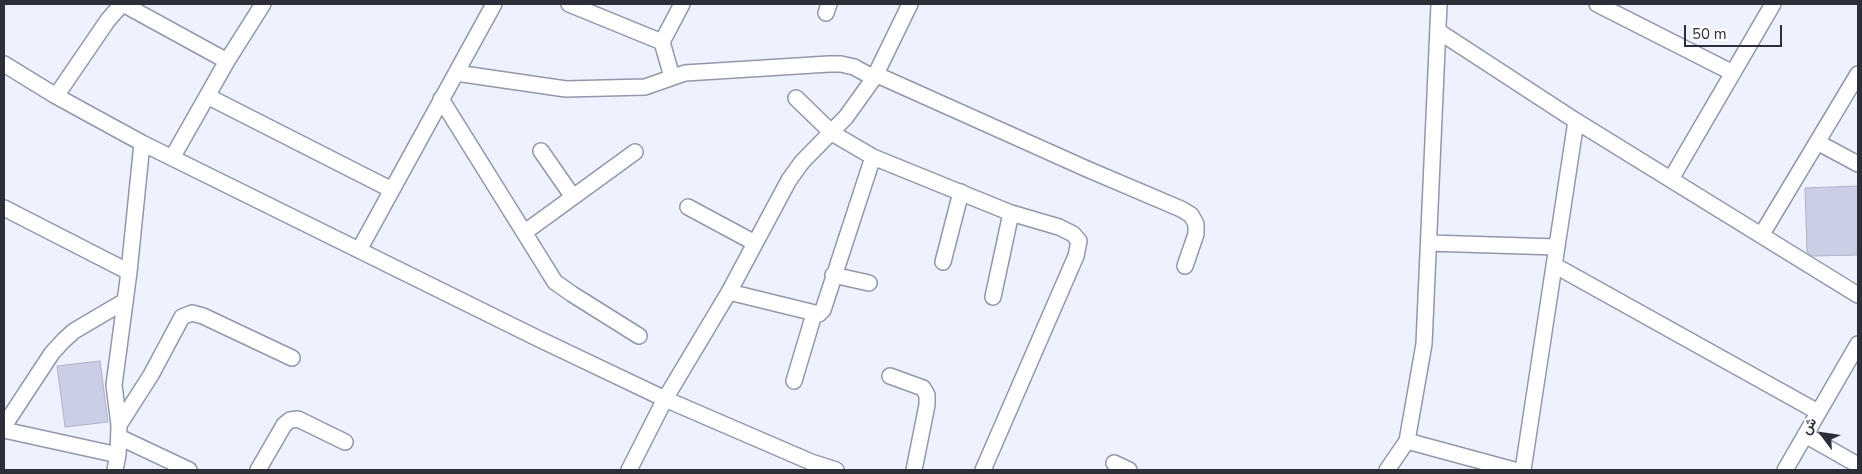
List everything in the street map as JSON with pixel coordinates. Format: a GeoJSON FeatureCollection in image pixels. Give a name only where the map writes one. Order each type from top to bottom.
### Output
{"type":"FeatureCollection","features":[{"type":"Feature","properties":{"kind":"street"},"geometry":{"type":"LineString","coordinates":[[56,96],[108,20],[123,4],[227,61]]}},
{"type":"Feature","properties":{"kind":"street"},"geometry":{"type":"LineString","coordinates":[[172,158],[227,61],[263,4]]}},
{"type":"Feature","properties":{"kind":"street"},"geometry":{"type":"LineString","coordinates":[[359,250],[494,4]]}},
{"type":"Feature","properties":{"kind":"street"},"geometry":{"type":"LineString","coordinates":[[569,4],[662,42]]}},
{"type":"Feature","properties":{"kind":"street"},"geometry":{"type":"LineString","coordinates":[[672,77],[662,42],[682,4]]}},
{"type":"Feature","properties":{"kind":"street"},"geometry":{"type":"LineString","coordinates":[[629,470],[665,399],[729,292],[789,180],[802,162],[846,117],[874,76],[910,4]]}},
{"type":"Feature","properties":{"kind":"street"},"geometry":{"type":"LineString","coordinates":[[1388,470],[1407,441],[1424,344],[1439,4]]}},
{"type":"Feature","properties":{"kind":"street"},"geometry":{"type":"LineString","coordinates":[[1597,4],[1733,73]]}},
{"type":"Feature","properties":{"kind":"street"},"geometry":{"type":"LineString","coordinates":[[1671,179],[1773,4]]}},
{"type":"Feature","properties":{"kind":"street"},"geometry":{"type":"LineString","coordinates":[[1438,31],[1576,121],[1762,234],[1858,295]]}},
{"type":"Feature","properties":{"kind":"street"},"geometry":{"type":"LineString","coordinates":[[4,64],[56,96],[142,143],[539,339],[809,466],[836,470]]}},
{"type":"Feature","properties":{"kind":"street"},"geometry":{"type":"LineString","coordinates":[[456,73],[566,89],[645,87],[685,73],[841,64],[874,76],[1181,209],[1191,215],[1196,224],[1196,234],[1185,266]]}},
{"type":"Feature","properties":{"kind":"street"},"geometry":{"type":"LineString","coordinates":[[1762,234],[1858,74]]}},
{"type":"Feature","properties":{"kind":"street"},"geometry":{"type":"LineString","coordinates":[[207,96],[392,190]]}},
{"type":"Feature","properties":{"kind":"street"},"geometry":{"type":"LineString","coordinates":[[796,98],[832,133],[873,158],[1011,213],[1059,227],[1073,234],[1078,241],[1076,256],[983,470]]}},
{"type":"Feature","properties":{"kind":"street"},"geometry":{"type":"LineString","coordinates":[[441,99],[555,282],[639,336]]}},
{"type":"Feature","properties":{"kind":"street"},"geometry":{"type":"LineString","coordinates":[[1524,470],[1576,121]]}},
{"type":"Feature","properties":{"kind":"street"},"geometry":{"type":"LineString","coordinates":[[1817,142],[1858,164]]}},
{"type":"Feature","properties":{"kind":"street"},"geometry":{"type":"LineString","coordinates":[[125,301],[74,330],[64,340],[52,353],[4,428],[116,463],[119,431],[114,385],[125,301],[142,143]]}},
{"type":"Feature","properties":{"kind":"street"},"geometry":{"type":"LineString","coordinates":[[541,151],[572,198]]}},
{"type":"Feature","properties":{"kind":"street"},"geometry":{"type":"LineString","coordinates":[[525,232],[636,152]]}},
{"type":"Feature","properties":{"kind":"street"},"geometry":{"type":"LineString","coordinates":[[729,292],[819,314],[823,310],[873,158]]}},
{"type":"Feature","properties":{"kind":"street"},"geometry":{"type":"LineString","coordinates":[[943,262],[961,192]]}},
{"type":"Feature","properties":{"kind":"street"},"geometry":{"type":"LineString","coordinates":[[688,207],[755,243]]}},
{"type":"Feature","properties":{"kind":"street"},"geometry":{"type":"LineString","coordinates":[[4,208],[128,272]]}},
{"type":"Feature","properties":{"kind":"street"},"geometry":{"type":"LineString","coordinates":[[993,297],[1011,213]]}},
{"type":"Feature","properties":{"kind":"street"},"geometry":{"type":"LineString","coordinates":[[1429,243],[1557,247]]}},
{"type":"Feature","properties":{"kind":"street"},"geometry":{"type":"LineString","coordinates":[[1554,265],[1818,412]]}},
{"type":"Feature","properties":{"kind":"street"},"geometry":{"type":"LineString","coordinates":[[833,275],[868,283]]}},
{"type":"Feature","properties":{"kind":"street"},"geometry":{"type":"LineString","coordinates":[[119,431],[152,375],[182,317],[192,313],[203,316],[292,358]]}},
{"type":"Feature","properties":{"kind":"street"},"geometry":{"type":"LineString","coordinates":[[794,381],[814,314]]}},
{"type":"Feature","properties":{"kind":"street"},"geometry":{"type":"LineString","coordinates":[[1785,470],[1858,344]]}},
{"type":"Feature","properties":{"kind":"street"},"geometry":{"type":"LineString","coordinates":[[890,376],[923,388],[927,395],[928,405],[914,470]]}},
{"type":"Feature","properties":{"kind":"street"},"geometry":{"type":"LineString","coordinates":[[258,470],[284,425],[290,420],[298,419],[345,442]]}},
{"type":"Feature","properties":{"kind":"street"},"geometry":{"type":"LineString","coordinates":[[119,431],[189,470]]}},
{"type":"Feature","properties":{"kind":"street"},"geometry":{"type":"LineString","coordinates":[[1805,435],[1858,465]]}},
{"type":"Feature","properties":{"kind":"street"},"geometry":{"type":"LineString","coordinates":[[1407,441],[1514,470]]}},
{"type":"Feature","properties":{"kind":"street"},"geometry":{"type":"LineString","coordinates":[[1114,463],[1129,470]]}},
{"type":"Feature","properties":{"kind":"building"},"geometry":{"type":"Polygon","coordinates":[[[1858,186],[1858,255],[1813,256],[1807,252],[1805,188],[1858,186]]]}},
{"type":"Feature","properties":{"kind":"building"},"geometry":{"type":"Polygon","coordinates":[[[100,361],[108,422],[65,427],[57,366],[100,361]]]}}]}
